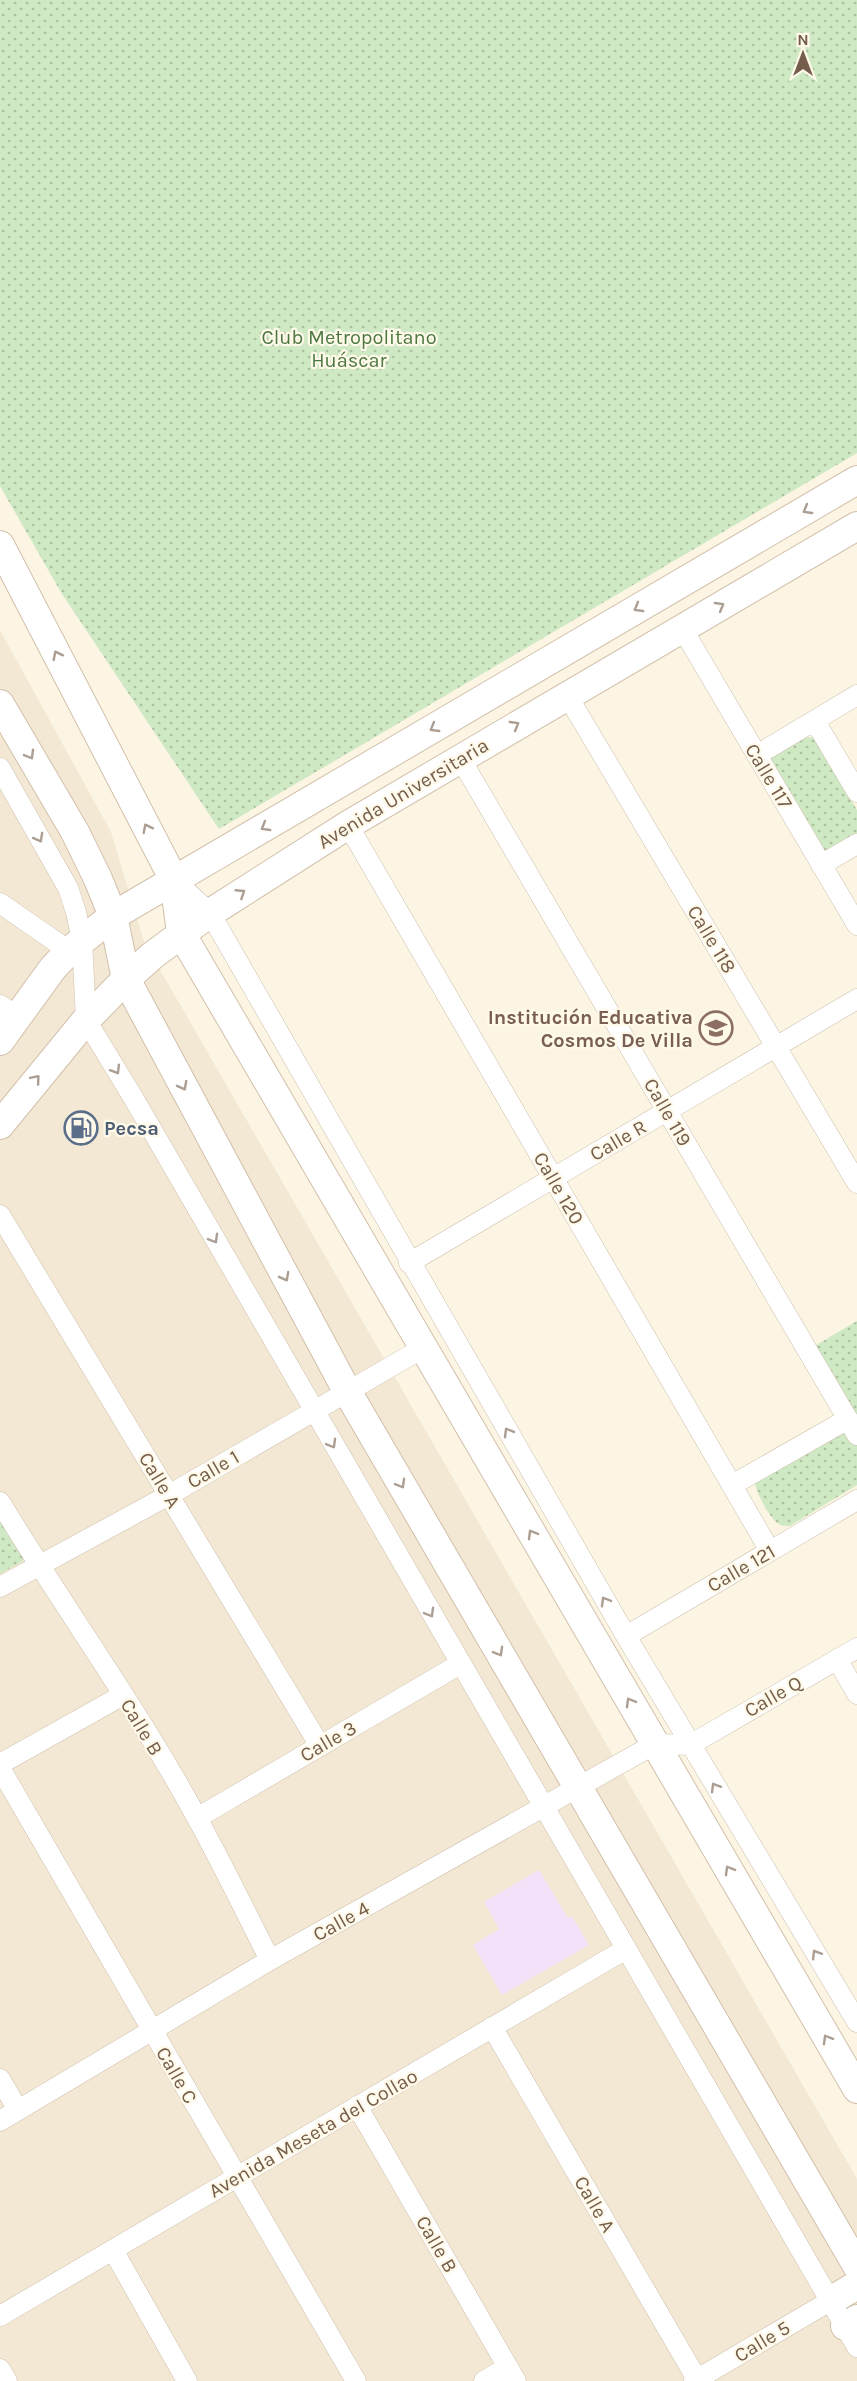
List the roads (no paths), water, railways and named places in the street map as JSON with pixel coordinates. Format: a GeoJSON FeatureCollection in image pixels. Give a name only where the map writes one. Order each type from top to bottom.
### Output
{"type":"FeatureCollection","features":[{"type":"Feature","properties":{"kind":"main road","name":"Avenida Universitaria"},"geometry":{"type":"LineString","coordinates":[[0,1041],[9,1011],[76,946],[113,916],[857,480]]}},
{"type":"Feature","properties":{"kind":"main road","name":"Avenida Universitaria"},"geometry":{"type":"LineString","coordinates":[[0,1125],[86,1020],[153,954],[181,933],[348,825],[857,526]]}},
{"type":"Feature","properties":{"kind":"main road"},"geometry":{"type":"LineString","coordinates":[[0,545],[174,880],[181,933],[857,2089]]}},
{"type":"Feature","properties":{"kind":"main road"},"geometry":{"type":"LineString","coordinates":[[0,704],[75,832],[98,879],[113,916],[126,979],[347,1391],[857,2266]]}},
{"type":"Feature","properties":{"kind":"main road"},"geometry":{"type":"LineString","coordinates":[[830,2301],[857,2285]]}},
{"type":"Feature","properties":{"kind":"street","name":"Calle 117"},"geometry":{"type":"LineString","coordinates":[[682,628],[857,925]]}},
{"type":"Feature","properties":{"kind":"street","name":"Calle 118"},"geometry":{"type":"LineString","coordinates":[[567,695],[857,1183]]}},
{"type":"Feature","properties":{"kind":"street"},"geometry":{"type":"LineString","coordinates":[[757,755],[857,695]]}},
{"type":"Feature","properties":{"kind":"street"},"geometry":{"type":"LineString","coordinates":[[814,721],[857,792]]}},
{"type":"Feature","properties":{"kind":"street","name":"Calle 119"},"geometry":{"type":"LineString","coordinates":[[460,758],[852,1427]]}},
{"type":"Feature","properties":{"kind":"street"},"geometry":{"type":"LineString","coordinates":[[1,772],[68,888],[76,912],[76,946],[86,1020],[140,1109],[830,2301],[853,2331]]}},
{"type":"Feature","properties":{"kind":"street","name":"Calle 120"},"geometry":{"type":"LineString","coordinates":[[348,825],[770,1551]]}},
{"type":"Feature","properties":{"kind":"street"},"geometry":{"type":"LineString","coordinates":[[821,865],[857,844]]}},
{"type":"Feature","properties":{"kind":"street"},"geometry":{"type":"LineString","coordinates":[[174,880],[210,913],[409,1263],[626,1636],[857,2022]]}},
{"type":"Feature","properties":{"kind":"street"},"geometry":{"type":"LineString","coordinates":[[0,903],[76,946]]}},
{"type":"Feature","properties":{"kind":"street","name":"Calle R"},"geometry":{"type":"LineString","coordinates":[[409,1263],[857,999]]}},
{"type":"Feature","properties":{"kind":"street","name":"Calle A"},"geometry":{"type":"LineString","coordinates":[[0,1215],[320,1746]]}},
{"type":"Feature","properties":{"kind":"street","name":"Calle 1"},"geometry":{"type":"LineString","coordinates":[[0,1587],[169,1495],[423,1348]]}},
{"type":"Feature","properties":{"kind":"street"},"geometry":{"type":"LineString","coordinates":[[732,1485],[852,1427]]}},
{"type":"Feature","properties":{"kind":"street","name":"Calle 121"},"geometry":{"type":"LineString","coordinates":[[626,1636],[857,1500]]}},
{"type":"Feature","properties":{"kind":"street","name":"Calle B"},"geometry":{"type":"LineString","coordinates":[[0,1502],[38,1565],[123,1695],[197,1818],[270,1960]]}},
{"type":"Feature","properties":{"kind":"street","name":"Calle Q"},"geometry":{"type":"LineString","coordinates":[[690,1745],[857,1648]]}},
{"type":"Feature","properties":{"kind":"street"},"geometry":{"type":"LineString","coordinates":[[837,1659],[857,1694]]}},
{"type":"Feature","properties":{"kind":"street","name":"Calle 3"},"geometry":{"type":"LineString","coordinates":[[197,1818],[460,1664]]}},
{"type":"Feature","properties":{"kind":"street"},"geometry":{"type":"LineString","coordinates":[[0,1766],[123,1695]]}},
{"type":"Feature","properties":{"kind":"street"},"geometry":{"type":"LineString","coordinates":[[655,1744],[690,1745]]}},
{"type":"Feature","properties":{"kind":"street","name":"Calle 4"},"geometry":{"type":"LineString","coordinates":[[0,2121],[270,1960],[655,1744]]}},
{"type":"Feature","properties":{"kind":"street","name":"Calle C"},"geometry":{"type":"LineString","coordinates":[[0,1766],[356,2381]]}},
{"type":"Feature","properties":{"kind":"street","name":"Avenida Meseta del Collao"},"geometry":{"type":"LineString","coordinates":[[0,2316],[626,1949]]}},
{"type":"Feature","properties":{"kind":"street","name":"Calle A"},"geometry":{"type":"LineString","coordinates":[[492,2027],[697,2380]]}},
{"type":"Feature","properties":{"kind":"street"},"geometry":{"type":"LineString","coordinates":[[0,2079],[18,2110]]}},
{"type":"Feature","properties":{"kind":"street","name":"Calle B"},"geometry":{"type":"LineString","coordinates":[[357,2106],[512,2374]]}},
{"type":"Feature","properties":{"kind":"street"},"geometry":{"type":"LineString","coordinates":[[113,2250],[187,2381]]}},
{"type":"Feature","properties":{"kind":"street","name":"Calle 5"},"geometry":{"type":"LineString","coordinates":[[697,2380],[830,2301]]}},
{"type":"Feature","properties":{"kind":"street"},"geometry":{"type":"LineString","coordinates":[[0,2368],[7,2381]]}},
{"type":"Feature","properties":{"kind":"street"},"geometry":{"type":"LineString","coordinates":[[484,2381],[512,2374]]}},
{"type":"Feature","properties":{"kind":"place","name":"Institución Educativa Cosmos De Villa"},"geometry":{"type":"Point","coordinates":[716,1028]}},
{"type":"Feature","properties":{"kind":"place","name":"Pecsa"},"geometry":{"type":"Point","coordinates":[81,1128]}},
{"type":"Feature","properties":{"kind":"park label","name":"Club Metropolitano Huáscar"},"geometry":{"type":"Point","coordinates":[349,348]}}]}
